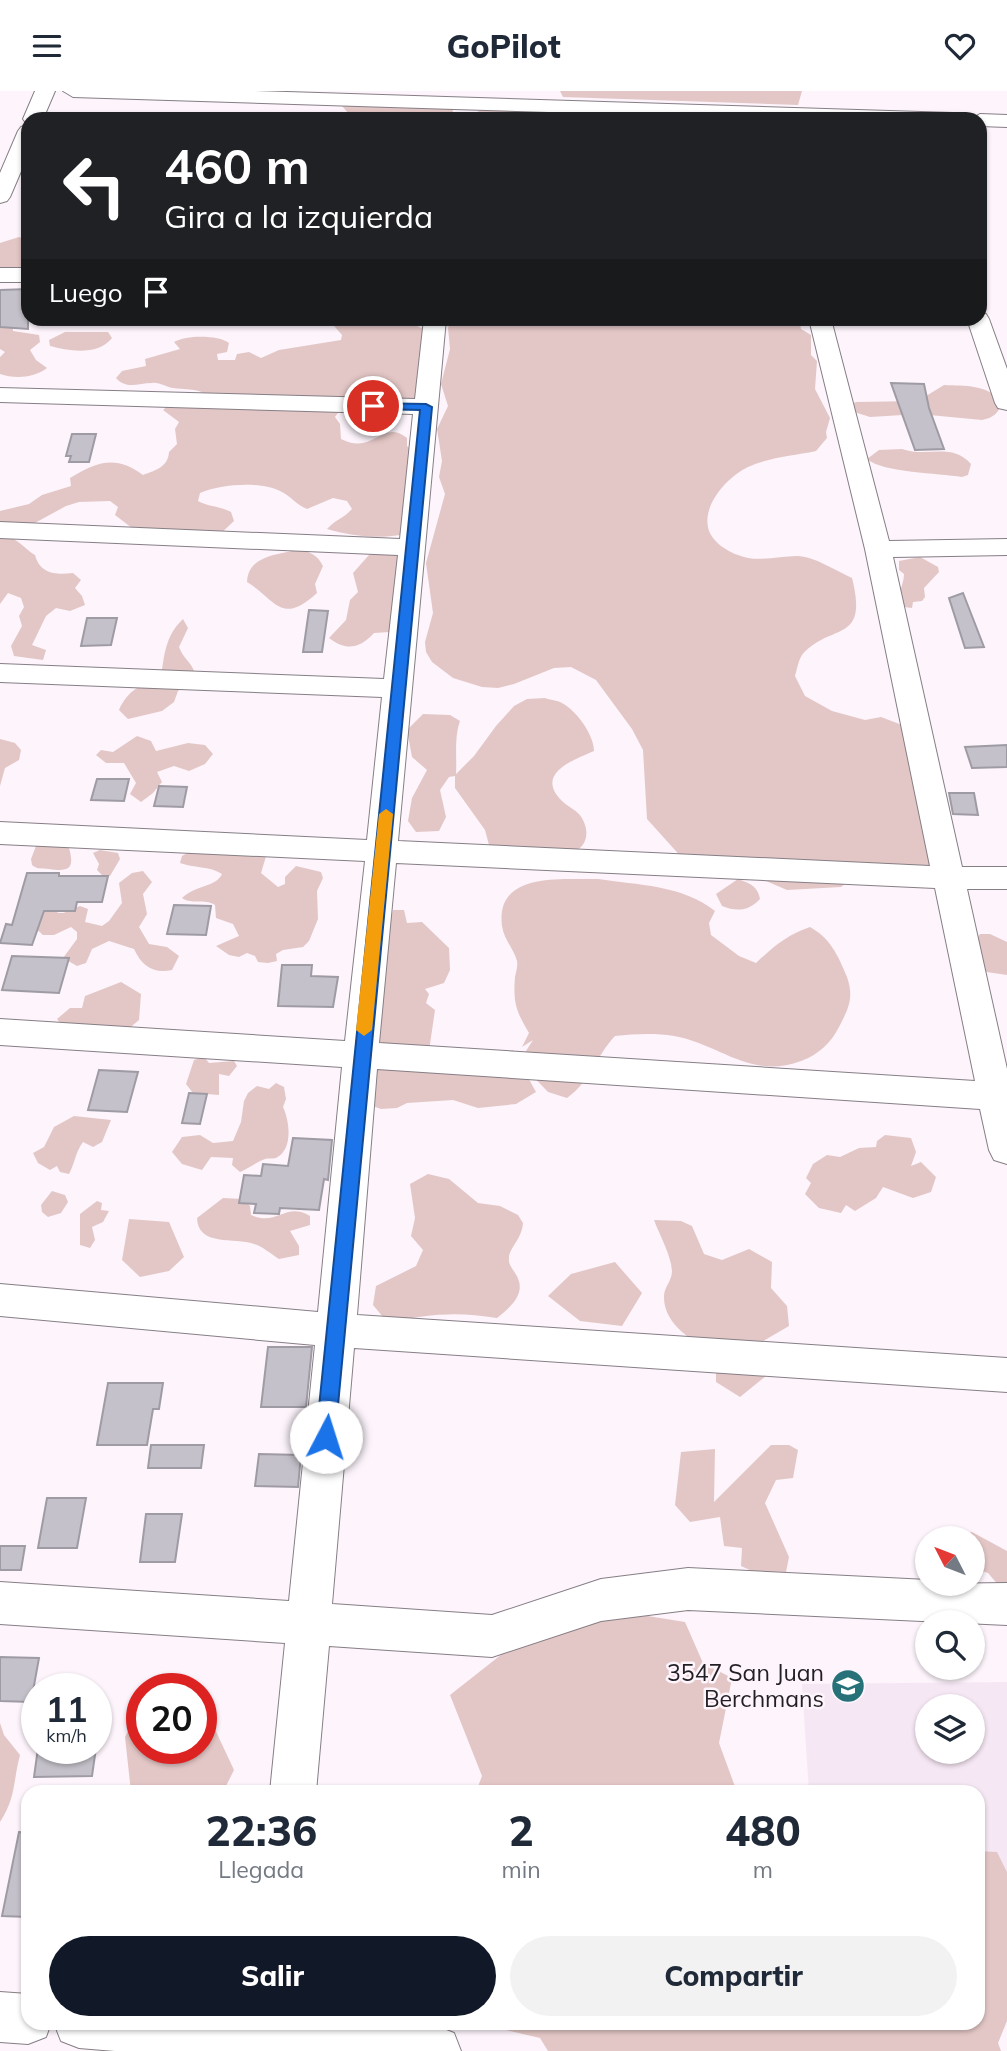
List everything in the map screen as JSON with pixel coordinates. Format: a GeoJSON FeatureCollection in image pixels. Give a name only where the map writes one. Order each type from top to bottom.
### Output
{"type":"FeatureCollection","features":[{"type":"Feature","properties":{"kind":"street"},"geometry":{"type":"LineString","coordinates":[[36,112],[45,91]]}},
{"type":"Feature","properties":{"kind":"street"},"geometry":{"type":"LineString","coordinates":[[73,91],[230,93],[448,104],[554,99],[716,112]]}},
{"type":"Feature","properties":{"kind":"street"},"geometry":{"type":"LineString","coordinates":[[987,120],[1007,121]]}},
{"type":"Feature","properties":{"kind":"street"},"geometry":{"type":"LineString","coordinates":[[0,197],[12,176],[21,151]]}},
{"type":"Feature","properties":{"kind":"street"},"geometry":{"type":"LineString","coordinates":[[0,275],[21,275]]}},
{"type":"Feature","properties":{"kind":"street"},"geometry":{"type":"LineString","coordinates":[[294,1785],[361,1055],[434,326]]}},
{"type":"Feature","properties":{"kind":"street"},"geometry":{"type":"LineString","coordinates":[[822,326],[878,549],[951,878],[1007,1150]]}},
{"type":"Feature","properties":{"kind":"street"},"geometry":{"type":"LineString","coordinates":[[980,326],[1007,403]]}},
{"type":"Feature","properties":{"kind":"street"},"geometry":{"type":"LineString","coordinates":[[0,395],[426,407]]}},
{"type":"Feature","properties":{"kind":"street"},"geometry":{"type":"LineString","coordinates":[[0,530],[412,548]]}},
{"type":"Feature","properties":{"kind":"street"},"geometry":{"type":"LineString","coordinates":[[878,549],[1007,547]]}},
{"type":"Feature","properties":{"kind":"street"},"geometry":{"type":"LineString","coordinates":[[0,673],[398,689]]}},
{"type":"Feature","properties":{"kind":"street"},"geometry":{"type":"LineString","coordinates":[[0,833],[951,878],[1007,878]]}},
{"type":"Feature","properties":{"kind":"street"},"geometry":{"type":"LineString","coordinates":[[0,1032],[996,1096]]}},
{"type":"Feature","properties":{"kind":"street"},"geometry":{"type":"LineString","coordinates":[[0,1300],[336,1330],[1007,1375]]}},
{"type":"Feature","properties":{"kind":"street"},"geometry":{"type":"LineString","coordinates":[[0,1603],[492,1636],[601,1600],[688,1589],[1007,1604]]}},
{"type":"Feature","properties":{"kind":"street"},"geometry":{"type":"LineString","coordinates":[[0,2017],[21,2018]]}},
{"type":"Feature","properties":{"kind":"street"},"geometry":{"type":"LineString","coordinates":[[174,2030],[436,2051]]}},
{"type":"Feature","properties":{"kind":"shaded area"},"geometry":{"type":"Polygon","coordinates":[[[560,91],[802,91],[798,105],[563,97],[560,91]]]}},
{"type":"Feature","properties":{"kind":"shaded area"},"geometry":{"type":"Polygon","coordinates":[[[347,101],[441,106],[453,110],[347,112],[342,106],[347,101]]]}},
{"type":"Feature","properties":{"kind":"shaded area"},"geometry":{"type":"Polygon","coordinates":[[[492,109],[570,112],[477,112],[492,109]]]}},
{"type":"Feature","properties":{"kind":"shaded area"},"geometry":{"type":"Polygon","coordinates":[[[21,238],[21,277],[0,279],[0,243],[21,238]]]}},
{"type":"Feature","properties":{"kind":"shaded area"},"geometry":{"type":"Polygon","coordinates":[[[0,296],[21,320],[13,331],[39,335],[40,342],[30,350],[36,360],[47,368],[24,377],[0,374],[0,357],[5,352],[0,349],[0,296]]]}},
{"type":"Feature","properties":{"kind":"shaded area"},"geometry":{"type":"Polygon","coordinates":[[[334,326],[417,326],[425,330],[421,344],[428,350],[418,399],[340,410],[335,417],[340,424],[341,439],[362,443],[391,432],[398,433],[407,438],[407,446],[421,459],[400,535],[364,536],[327,529],[352,509],[347,501],[333,498],[307,509],[280,491],[252,485],[229,486],[200,493],[198,501],[231,512],[234,521],[218,536],[132,528],[115,515],[118,507],[110,501],[79,502],[33,524],[16,525],[0,521],[0,511],[29,504],[42,495],[71,486],[70,478],[98,464],[116,463],[143,475],[164,465],[169,452],[177,444],[175,429],[179,422],[163,410],[171,403],[199,408],[217,404],[196,390],[155,383],[124,384],[116,378],[122,371],[146,366],[145,359],[180,349],[174,342],[194,337],[224,340],[229,343],[227,352],[217,354],[218,360],[235,360],[237,354],[249,352],[261,358],[279,350],[341,340],[342,335],[334,326]]]}},
{"type":"Feature","properties":{"kind":"shaded area"},"geometry":{"type":"Polygon","coordinates":[[[800,326],[811,335],[811,355],[817,361],[815,389],[830,418],[827,438],[816,451],[765,461],[748,467],[733,477],[719,491],[709,509],[709,532],[719,544],[738,555],[760,559],[804,557],[852,578],[856,599],[851,623],[813,645],[802,655],[795,676],[805,696],[832,711],[865,720],[881,717],[902,725],[915,770],[932,876],[855,876],[841,887],[787,890],[759,878],[693,870],[647,819],[643,750],[632,729],[596,680],[571,667],[554,668],[514,684],[498,688],[482,687],[453,678],[432,662],[426,652],[425,642],[433,613],[426,563],[445,494],[439,477],[442,461],[437,429],[448,406],[441,384],[450,349],[448,328],[800,326]]]}},
{"type":"Feature","properties":{"kind":"shaded area"},"geometry":{"type":"Polygon","coordinates":[[[65,332],[108,332],[112,338],[99,348],[91,350],[50,346],[49,340],[65,332]]]}},
{"type":"Feature","properties":{"kind":"shaded area"},"geometry":{"type":"Polygon","coordinates":[[[944,385],[983,389],[996,396],[1002,402],[1001,406],[995,414],[982,420],[919,414],[870,417],[851,411],[852,404],[856,402],[918,401],[944,385]]]}},
{"type":"Feature","properties":{"kind":"shaded area"},"geometry":{"type":"Polygon","coordinates":[[[879,450],[947,452],[963,457],[971,464],[968,475],[962,477],[898,470],[867,459],[879,450]]]}},
{"type":"Feature","properties":{"kind":"shaded area"},"geometry":{"type":"Polygon","coordinates":[[[0,536],[11,538],[35,555],[45,570],[61,574],[73,573],[81,580],[75,588],[85,605],[70,611],[56,608],[46,616],[32,645],[46,650],[43,660],[14,656],[11,646],[22,626],[19,616],[24,607],[21,598],[8,593],[0,604],[0,536]]]}},
{"type":"Feature","properties":{"kind":"shaded area"},"geometry":{"type":"Polygon","coordinates":[[[296,550],[312,554],[323,566],[315,584],[317,593],[305,603],[287,609],[279,607],[247,582],[252,567],[264,558],[296,550]]]}},
{"type":"Feature","properties":{"kind":"shaded area"},"geometry":{"type":"Polygon","coordinates":[[[402,552],[390,632],[374,633],[358,645],[347,646],[335,642],[329,638],[346,620],[350,600],[358,592],[353,573],[369,555],[402,552]]]}},
{"type":"Feature","properties":{"kind":"shaded area"},"geometry":{"type":"Polygon","coordinates":[[[920,557],[938,567],[939,572],[924,588],[925,597],[922,601],[913,602],[912,608],[904,607],[900,595],[904,574],[899,570],[899,561],[920,557]]]}},
{"type":"Feature","properties":{"kind":"shaded area"},"geometry":{"type":"Polygon","coordinates":[[[183,619],[188,628],[179,647],[195,673],[190,683],[178,691],[174,702],[162,711],[128,719],[119,710],[122,703],[136,689],[161,678],[169,639],[183,619]]]}},
{"type":"Feature","properties":{"kind":"shaded area"},"geometry":{"type":"Polygon","coordinates":[[[545,698],[568,707],[584,724],[593,745],[594,751],[560,769],[552,783],[562,801],[583,819],[586,837],[581,847],[564,854],[489,845],[485,830],[455,788],[455,776],[449,777],[440,790],[446,817],[439,831],[416,832],[408,821],[412,798],[427,770],[412,757],[407,730],[423,714],[450,715],[460,721],[456,741],[456,774],[514,706],[527,699],[545,698]]]}},
{"type":"Feature","properties":{"kind":"shaded area"},"geometry":{"type":"Polygon","coordinates":[[[137,736],[151,741],[156,751],[188,743],[205,745],[213,754],[205,764],[189,771],[174,766],[157,772],[162,782],[141,802],[130,794],[136,783],[124,763],[106,763],[96,755],[101,750],[113,752],[137,736]]]}},
{"type":"Feature","properties":{"kind":"shaded area"},"geometry":{"type":"Polygon","coordinates":[[[0,739],[15,743],[21,750],[19,760],[5,768],[0,786],[0,739]]]}},
{"type":"Feature","properties":{"kind":"shaded area"},"geometry":{"type":"Polygon","coordinates":[[[53,844],[69,848],[69,867],[56,870],[32,865],[31,859],[36,846],[53,844]]]}},
{"type":"Feature","properties":{"kind":"shaded area"},"geometry":{"type":"Polygon","coordinates":[[[100,850],[118,853],[120,859],[110,876],[102,875],[97,870],[99,864],[93,853],[100,850]]]}},
{"type":"Feature","properties":{"kind":"shaded area"},"geometry":{"type":"Polygon","coordinates":[[[189,852],[267,853],[261,873],[278,887],[285,884],[285,877],[296,866],[321,872],[323,878],[317,891],[318,919],[309,941],[303,947],[283,950],[276,954],[277,961],[268,963],[258,962],[255,956],[247,953],[239,957],[229,955],[216,946],[239,936],[233,924],[216,918],[215,905],[182,898],[215,881],[222,874],[180,863],[182,856],[189,852]]]}},
{"type":"Feature","properties":{"kind":"shaded area"},"geometry":{"type":"Polygon","coordinates":[[[143,871],[152,882],[143,894],[147,914],[139,927],[149,944],[167,947],[179,956],[172,970],[154,970],[141,960],[134,949],[109,941],[92,949],[86,963],[77,966],[63,958],[77,939],[77,932],[71,927],[54,935],[43,935],[33,926],[45,905],[62,913],[80,906],[88,909],[85,922],[102,926],[122,903],[119,883],[132,873],[143,871]]]}},
{"type":"Feature","properties":{"kind":"shaded area"},"geometry":{"type":"Polygon","coordinates":[[[598,879],[659,887],[702,902],[715,911],[709,923],[711,935],[739,956],[756,963],[788,937],[810,927],[817,931],[837,954],[849,984],[849,1002],[836,1033],[813,1055],[783,1066],[751,1064],[674,1036],[615,1036],[582,1084],[567,1098],[548,1092],[525,1068],[526,1051],[533,1040],[522,1047],[529,1033],[516,1007],[514,986],[517,961],[503,931],[503,908],[509,896],[520,887],[534,882],[598,879]]]}},
{"type":"Feature","properties":{"kind":"shaded area"},"geometry":{"type":"Polygon","coordinates":[[[738,879],[755,888],[760,899],[752,906],[742,909],[722,906],[716,894],[738,879]]]}},
{"type":"Feature","properties":{"kind":"shaded area"},"geometry":{"type":"Polygon","coordinates":[[[393,910],[404,910],[407,923],[422,922],[449,948],[450,970],[444,983],[425,989],[429,994],[426,1003],[435,1010],[429,1051],[490,1056],[513,1050],[536,1092],[516,1104],[478,1108],[453,1100],[407,1103],[397,1108],[381,1109],[370,1105],[376,979],[393,910]]]}},
{"type":"Feature","properties":{"kind":"shaded area"},"geometry":{"type":"Polygon","coordinates":[[[980,934],[990,934],[1007,942],[1007,975],[980,971],[972,945],[980,934]]]}},
{"type":"Feature","properties":{"kind":"shaded area"},"geometry":{"type":"Polygon","coordinates":[[[121,982],[141,994],[139,1020],[120,1036],[64,1028],[57,1019],[70,1008],[82,1008],[85,996],[121,982]]]}},
{"type":"Feature","properties":{"kind":"shaded area"},"geometry":{"type":"Polygon","coordinates":[[[204,1057],[209,1063],[234,1061],[237,1066],[229,1076],[219,1074],[219,1095],[193,1093],[186,1084],[194,1060],[204,1057]]]}},
{"type":"Feature","properties":{"kind":"shaded area"},"geometry":{"type":"Polygon","coordinates":[[[276,1083],[284,1087],[286,1099],[283,1107],[287,1120],[288,1142],[276,1158],[262,1160],[240,1172],[232,1165],[233,1158],[211,1157],[202,1170],[182,1164],[172,1152],[182,1137],[200,1135],[213,1143],[233,1141],[248,1093],[257,1086],[269,1089],[276,1083]]]}},
{"type":"Feature","properties":{"kind":"shaded area"},"geometry":{"type":"Polygon","coordinates":[[[74,1116],[111,1120],[102,1142],[93,1147],[83,1142],[69,1174],[60,1172],[57,1166],[50,1170],[38,1163],[33,1153],[44,1147],[54,1127],[74,1116]]]}},
{"type":"Feature","properties":{"kind":"shaded area"},"geometry":{"type":"Polygon","coordinates":[[[885,1135],[911,1138],[916,1152],[911,1166],[921,1162],[936,1177],[931,1192],[913,1198],[883,1187],[876,1198],[855,1211],[846,1205],[841,1213],[819,1208],[805,1194],[811,1183],[806,1178],[813,1164],[827,1155],[840,1157],[859,1148],[876,1147],[877,1141],[885,1135]]]}},
{"type":"Feature","properties":{"kind":"shaded area"},"geometry":{"type":"Polygon","coordinates":[[[428,1174],[449,1179],[478,1203],[500,1206],[518,1215],[523,1223],[509,1260],[519,1280],[519,1292],[513,1303],[497,1318],[442,1315],[388,1323],[373,1305],[376,1286],[416,1266],[423,1250],[411,1236],[415,1218],[410,1184],[428,1174]]]}},
{"type":"Feature","properties":{"kind":"shaded area"},"geometry":{"type":"Polygon","coordinates":[[[52,1191],[65,1195],[68,1202],[61,1213],[48,1217],[42,1212],[41,1205],[52,1191]]]}},
{"type":"Feature","properties":{"kind":"shaded area"},"geometry":{"type":"Polygon","coordinates":[[[223,1198],[243,1199],[250,1206],[251,1215],[260,1218],[294,1211],[310,1216],[310,1225],[290,1231],[299,1246],[299,1255],[279,1259],[257,1245],[218,1239],[204,1233],[197,1218],[223,1198]]]}},
{"type":"Feature","properties":{"kind":"shaded area"},"geometry":{"type":"Polygon","coordinates":[[[97,1201],[102,1203],[101,1210],[109,1211],[103,1222],[92,1227],[95,1240],[90,1248],[80,1245],[80,1214],[97,1201]]]}},
{"type":"Feature","properties":{"kind":"shaded area"},"geometry":{"type":"Polygon","coordinates":[[[129,1219],[169,1222],[184,1257],[169,1271],[140,1277],[122,1260],[129,1219]]]}},
{"type":"Feature","properties":{"kind":"shaded area"},"geometry":{"type":"Polygon","coordinates":[[[654,1220],[681,1221],[692,1226],[704,1254],[722,1260],[749,1249],[772,1262],[771,1288],[787,1306],[789,1326],[746,1351],[751,1352],[766,1376],[740,1397],[716,1382],[716,1354],[681,1331],[669,1316],[664,1296],[672,1275],[671,1265],[654,1220]]]}},
{"type":"Feature","properties":{"kind":"shaded area"},"geometry":{"type":"Polygon","coordinates":[[[615,1262],[642,1293],[622,1326],[580,1321],[548,1296],[571,1274],[615,1262]]]}},
{"type":"Feature","properties":{"kind":"shaded area"},"geometry":{"type":"Polygon","coordinates":[[[771,1445],[789,1445],[798,1450],[793,1478],[776,1480],[765,1503],[789,1557],[786,1572],[752,1571],[741,1566],[742,1548],[724,1546],[720,1517],[690,1522],[675,1505],[681,1452],[715,1449],[714,1502],[771,1445]]]}},
{"type":"Feature","properties":{"kind":"shaded area"},"geometry":{"type":"Polygon","coordinates":[[[985,1539],[1007,1551],[1007,1595],[985,1572],[985,1539]]]}},
{"type":"Feature","properties":{"kind":"shaded area"},"geometry":{"type":"Polygon","coordinates":[[[567,1603],[685,1622],[703,1663],[732,1678],[719,1743],[734,1785],[479,1785],[482,1776],[450,1695],[567,1603]]]}},
{"type":"Feature","properties":{"kind":"shaded area"},"geometry":{"type":"Polygon","coordinates":[[[1007,1682],[1007,1973],[985,1973],[985,1785],[809,1785],[802,1684],[1007,1682]]]}},
{"type":"Feature","properties":{"kind":"shaded area"},"geometry":{"type":"Polygon","coordinates":[[[0,1723],[4,1735],[20,1755],[12,1797],[0,1822],[0,1723]]]}},
{"type":"Feature","properties":{"kind":"shaded area"},"geometry":{"type":"Polygon","coordinates":[[[217,1734],[234,1770],[226,1785],[130,1785],[128,1764],[217,1764],[217,1734]]]}},
{"type":"Feature","properties":{"kind":"shaded area"},"geometry":{"type":"Polygon","coordinates":[[[985,1851],[997,1852],[1007,1872],[1007,2021],[998,2043],[1001,2051],[548,2051],[540,2038],[506,2030],[985,2030],[985,1851]]]}},
{"type":"Feature","properties":{"kind":"building"},"geometry":{"type":"Polygon","coordinates":[[[21,289],[21,326],[28,326],[28,329],[0,327],[0,290],[21,289]]]}},
{"type":"Feature","properties":{"kind":"building"},"geometry":{"type":"Polygon","coordinates":[[[891,383],[924,384],[929,408],[944,449],[915,450],[891,383]]]}},
{"type":"Feature","properties":{"kind":"building"},"geometry":{"type":"Polygon","coordinates":[[[72,434],[96,434],[89,462],[69,462],[71,456],[66,456],[72,434]]]}},
{"type":"Feature","properties":{"kind":"building"},"geometry":{"type":"Polygon","coordinates":[[[963,593],[984,647],[965,648],[949,598],[963,593]]]}},
{"type":"Feature","properties":{"kind":"building"},"geometry":{"type":"Polygon","coordinates":[[[309,610],[328,611],[322,652],[303,652],[309,610]]]}},
{"type":"Feature","properties":{"kind":"building"},"geometry":{"type":"Polygon","coordinates":[[[87,618],[117,618],[111,645],[81,646],[87,618]]]}},
{"type":"Feature","properties":{"kind":"building"},"geometry":{"type":"Polygon","coordinates":[[[1007,745],[1007,767],[972,768],[965,747],[1007,745]]]}},
{"type":"Feature","properties":{"kind":"building"},"geometry":{"type":"Polygon","coordinates":[[[97,779],[129,779],[124,801],[91,800],[97,779]]]}},
{"type":"Feature","properties":{"kind":"building"},"geometry":{"type":"Polygon","coordinates":[[[159,786],[187,787],[183,807],[154,806],[159,786]]]}},
{"type":"Feature","properties":{"kind":"building"},"geometry":{"type":"Polygon","coordinates":[[[949,793],[974,793],[978,815],[953,814],[949,793]]]}},
{"type":"Feature","properties":{"kind":"building"},"geometry":{"type":"Polygon","coordinates":[[[27,873],[108,876],[102,902],[77,902],[75,911],[44,911],[32,945],[0,943],[6,924],[12,925],[27,873]]]}},
{"type":"Feature","properties":{"kind":"building"},"geometry":{"type":"Polygon","coordinates":[[[174,905],[211,906],[206,935],[167,934],[174,905]]]}},
{"type":"Feature","properties":{"kind":"building"},"geometry":{"type":"Polygon","coordinates":[[[12,956],[69,958],[59,993],[2,990],[12,956]]]}},
{"type":"Feature","properties":{"kind":"building"},"geometry":{"type":"Polygon","coordinates":[[[282,965],[312,965],[311,976],[338,977],[333,1007],[278,1006],[282,965]]]}},
{"type":"Feature","properties":{"kind":"building"},"geometry":{"type":"Polygon","coordinates":[[[99,1070],[138,1072],[127,1112],[88,1110],[99,1070]]]}},
{"type":"Feature","properties":{"kind":"building"},"geometry":{"type":"Polygon","coordinates":[[[189,1093],[207,1094],[200,1124],[182,1123],[189,1093]]]}},
{"type":"Feature","properties":{"kind":"building"},"geometry":{"type":"Polygon","coordinates":[[[293,1138],[332,1140],[328,1180],[324,1179],[319,1210],[280,1208],[279,1214],[254,1213],[256,1204],[239,1203],[244,1175],[261,1176],[263,1164],[288,1166],[293,1138]]]}},
{"type":"Feature","properties":{"kind":"building"},"geometry":{"type":"Polygon","coordinates":[[[268,1347],[312,1347],[306,1407],[261,1407],[268,1347]]]}},
{"type":"Feature","properties":{"kind":"building"},"geometry":{"type":"Polygon","coordinates":[[[108,1383],[163,1383],[159,1409],[153,1409],[147,1445],[97,1445],[108,1383]]]}},
{"type":"Feature","properties":{"kind":"building"},"geometry":{"type":"Polygon","coordinates":[[[151,1445],[204,1445],[201,1468],[148,1468],[151,1445]]]}},
{"type":"Feature","properties":{"kind":"building"},"geometry":{"type":"Polygon","coordinates":[[[259,1454],[301,1455],[298,1487],[255,1486],[259,1454]]]}},
{"type":"Feature","properties":{"kind":"building"},"geometry":{"type":"Polygon","coordinates":[[[47,1498],[86,1498],[77,1548],[38,1548],[47,1498]]]}},
{"type":"Feature","properties":{"kind":"building"},"geometry":{"type":"Polygon","coordinates":[[[146,1514],[182,1514],[175,1562],[140,1562],[146,1514]]]}},
{"type":"Feature","properties":{"kind":"building"},"geometry":{"type":"Polygon","coordinates":[[[0,1546],[25,1546],[21,1570],[0,1570],[0,1546]]]}},
{"type":"Feature","properties":{"kind":"building"},"geometry":{"type":"Polygon","coordinates":[[[0,1657],[39,1658],[36,1673],[21,1673],[21,1702],[0,1701],[0,1657]]]}},
{"type":"Feature","properties":{"kind":"building"},"geometry":{"type":"Polygon","coordinates":[[[36,1764],[94,1764],[92,1776],[34,1777],[36,1764]]]}},
{"type":"Feature","properties":{"kind":"building"},"geometry":{"type":"Polygon","coordinates":[[[19,1832],[21,1832],[21,1917],[2,1916],[19,1832]]]}},
{"type":"Feature","properties":{"kind":"slow traffic"},"geometry":{"type":"LineString","coordinates":[[364,1030],[386,814]]}},
{"type":"Feature","properties":{"kind":"place","name":"3547 San Juan Berchmans"},"geometry":{"type":"Point","coordinates":[848,1686]}},
{"type":"Feature","properties":{"kind":"route"},"geometry":{"type":"LineString","coordinates":[[326,1437],[426,407],[373,406]]}}]}
